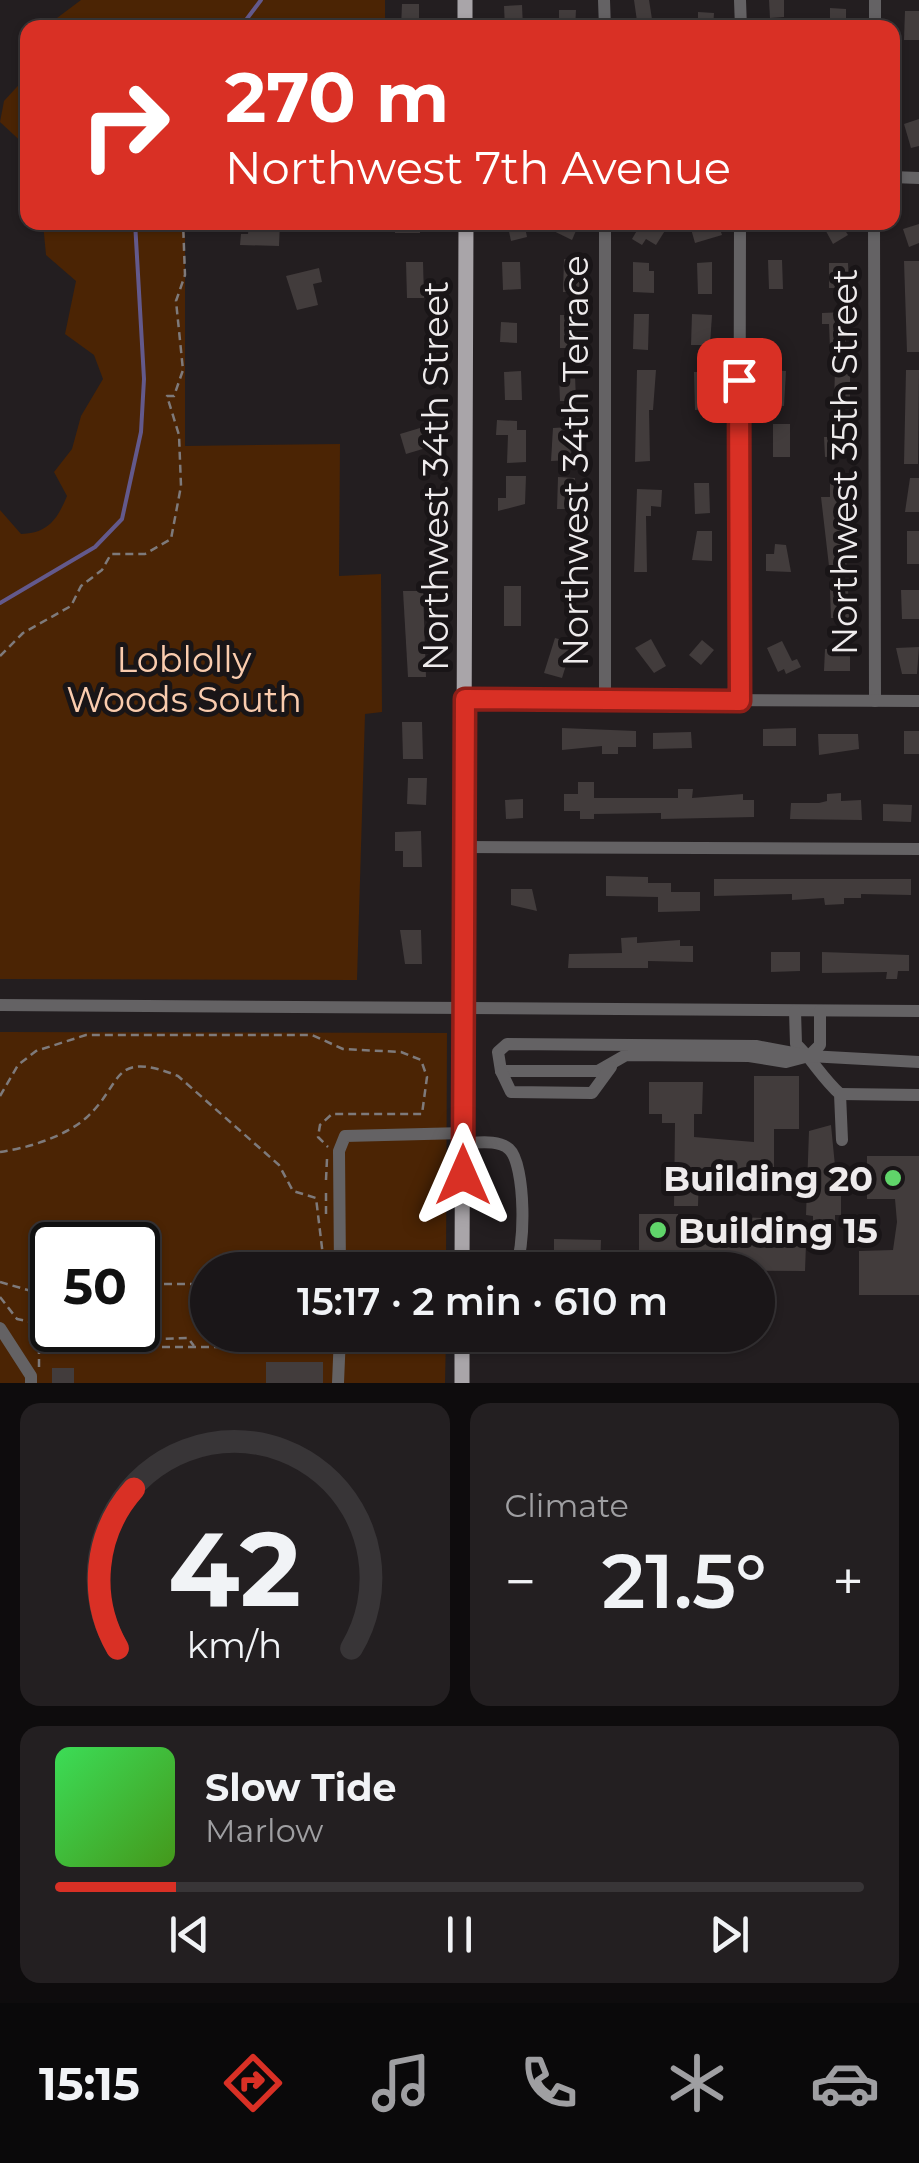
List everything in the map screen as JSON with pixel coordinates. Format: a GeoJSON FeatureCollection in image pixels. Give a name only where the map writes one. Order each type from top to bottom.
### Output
{"type":"FeatureCollection","features":[{"type":"Feature","properties":{"kind":"main road","name":"Northwest 34th Street"},"geometry":{"type":"LineString","coordinates":[[462,1252],[466,230]]}},
{"type":"Feature","properties":{"kind":"main road"},"geometry":{"type":"LineString","coordinates":[[462,1352],[462,1383]]}},
{"type":"Feature","properties":{"kind":"street","name":"Northwest 34th Terrace"},"geometry":{"type":"LineString","coordinates":[[604,230],[604,700]]}},
{"type":"Feature","properties":{"kind":"street"},"geometry":{"type":"LineString","coordinates":[[740,230],[740,701]]}},
{"type":"Feature","properties":{"kind":"street","name":"Northwest 35th Street"},"geometry":{"type":"LineString","coordinates":[[874,230],[875,701]]}},
{"type":"Feature","properties":{"kind":"street"},"geometry":{"type":"LineString","coordinates":[[465,699],[919,701]]}},
{"type":"Feature","properties":{"kind":"street"},"geometry":{"type":"LineString","coordinates":[[464,848],[919,849]]}},
{"type":"Feature","properties":{"kind":"street"},"geometry":{"type":"LineString","coordinates":[[0,1006],[919,1011]]}},
{"type":"Feature","properties":{"kind":"street"},"geometry":{"type":"LineString","coordinates":[[796,1011],[796,1044],[809,1056],[818,1075],[840,1094],[919,1095]]}},
{"type":"Feature","properties":{"kind":"street"},"geometry":{"type":"LineString","coordinates":[[820,1011],[820,1045],[809,1056],[786,1062],[749,1056],[626,1054],[592,1093],[511,1092],[500,1071],[498,1052],[507,1044],[756,1046],[809,1056],[919,1062]]}},
{"type":"Feature","properties":{"kind":"street"},"geometry":{"type":"LineString","coordinates":[[500,1071],[598,1071],[612,1066]]}},
{"type":"Feature","properties":{"kind":"street"},"geometry":{"type":"LineString","coordinates":[[840,1094],[842,1140]]}},
{"type":"Feature","properties":{"kind":"street"},"geometry":{"type":"LineString","coordinates":[[340,1252],[339,1152],[345,1136],[463,1138],[502,1144],[519,1168],[521,1252]]}},
{"type":"Feature","properties":{"kind":"street"},"geometry":{"type":"LineString","coordinates":[[0,1328],[31,1383]]}},
{"type":"Feature","properties":{"kind":"street"},"geometry":{"type":"LineString","coordinates":[[338,1352],[338,1383]]}},
{"type":"Feature","properties":{"kind":"path"},"geometry":{"type":"LineString","coordinates":[[0,656],[23,633],[68,609],[80,586],[102,570],[111,554],[145,554],[170,539],[181,486],[180,435],[166,396],[174,396],[183,370],[176,301],[185,276],[183,230]]}},
{"type":"Feature","properties":{"kind":"path"},"geometry":{"type":"LineString","coordinates":[[0,1096],[18,1065],[36,1051],[86,1035],[312,1036],[344,1049],[414,1055],[425,1066],[427,1077],[422,1114],[332,1114],[320,1125],[318,1137],[328,1147],[323,1201],[328,1219]]}},
{"type":"Feature","properties":{"kind":"path"},"geometry":{"type":"LineString","coordinates":[[0,1152],[24,1148],[86,1117],[123,1072],[146,1065],[160,1068],[178,1076],[279,1165],[293,1191],[316,1198],[323,1252]]}},
{"type":"Feature","properties":{"kind":"path"},"geometry":{"type":"LineString","coordinates":[[328,1241],[329,1252]]}},
{"type":"Feature","properties":{"kind":"path"},"geometry":{"type":"LineString","coordinates":[[0,1282],[30,1290]]}},
{"type":"Feature","properties":{"kind":"path"},"geometry":{"type":"LineString","coordinates":[[160,1284],[190,1284]]}},
{"type":"Feature","properties":{"kind":"path"},"geometry":{"type":"LineString","coordinates":[[0,1297],[17,1318],[30,1321]]}},
{"type":"Feature","properties":{"kind":"path"},"geometry":{"type":"LineString","coordinates":[[160,1338],[190,1341]]}},
{"type":"Feature","properties":{"kind":"path"},"geometry":{"type":"LineString","coordinates":[[39,1383],[39,1347],[190,1347]]}},
{"type":"Feature","properties":{"kind":"green space"},"geometry":{"type":"Polygon","coordinates":[[[81,0],[385,0],[385,20],[54,20],[81,0]]]}},
{"type":"Feature","properties":{"kind":"green space"},"geometry":{"type":"Polygon","coordinates":[[[20,84],[20,141],[0,122],[4,101],[20,84]]]}},
{"type":"Feature","properties":{"kind":"green space","name":"Loblolly Woods South"},"geometry":{"type":"Polygon","coordinates":[[[44,230],[185,230],[185,446],[340,444],[339,576],[381,574],[382,712],[365,714],[357,980],[0,979],[0,510],[21,534],[45,528],[55,518],[67,496],[54,472],[72,449],[81,416],[103,379],[94,355],[65,334],[76,281],[46,255],[44,230]]]}},
{"type":"Feature","properties":{"kind":"green space"},"geometry":{"type":"Polygon","coordinates":[[[0,1032],[447,1033],[446,1252],[190,1252],[190,1352],[446,1352],[445,1383],[0,1383],[0,1032]]]}},
{"type":"Feature","properties":{"kind":"building"},"geometry":{"type":"Polygon","coordinates":[[[634,0],[649,0],[652,19],[637,20],[634,0]]]}},
{"type":"Feature","properties":{"kind":"building"},"geometry":{"type":"Polygon","coordinates":[[[769,0],[784,0],[784,17],[770,18],[769,0]]]}},
{"type":"Feature","properties":{"kind":"building"},"geometry":{"type":"Polygon","coordinates":[[[402,4],[419,4],[419,20],[401,20],[402,4]]]}},
{"type":"Feature","properties":{"kind":"building"},"geometry":{"type":"Polygon","coordinates":[[[522,5],[523,20],[505,20],[504,6],[522,5]]]}},
{"type":"Feature","properties":{"kind":"building"},"geometry":{"type":"Polygon","coordinates":[[[830,8],[846,9],[846,20],[830,20],[830,8]]]}},
{"type":"Feature","properties":{"kind":"building"},"geometry":{"type":"Polygon","coordinates":[[[559,10],[576,10],[575,20],[559,20],[559,10]]]}},
{"type":"Feature","properties":{"kind":"building"},"geometry":{"type":"Polygon","coordinates":[[[905,11],[919,11],[919,40],[904,40],[905,11]]]}},
{"type":"Feature","properties":{"kind":"building"},"geometry":{"type":"Polygon","coordinates":[[[698,12],[714,13],[714,20],[698,20],[698,12]]]}},
{"type":"Feature","properties":{"kind":"building"},"geometry":{"type":"Polygon","coordinates":[[[919,119],[919,146],[911,148],[904,124],[919,119]]]}},
{"type":"Feature","properties":{"kind":"building"},"geometry":{"type":"Polygon","coordinates":[[[919,224],[919,243],[909,247],[903,229],[919,224]]]}},
{"type":"Feature","properties":{"kind":"building"},"geometry":{"type":"Polygon","coordinates":[[[248,230],[280,230],[279,246],[240,245],[241,234],[248,234],[248,230]]]}},
{"type":"Feature","properties":{"kind":"building"},"geometry":{"type":"Polygon","coordinates":[[[395,230],[420,230],[420,233],[395,230]]]}},
{"type":"Feature","properties":{"kind":"building"},"geometry":{"type":"Polygon","coordinates":[[[509,230],[526,230],[527,237],[511,241],[509,230]]]}},
{"type":"Feature","properties":{"kind":"building"},"geometry":{"type":"Polygon","coordinates":[[[551,230],[576,230],[572,240],[551,230]]]}},
{"type":"Feature","properties":{"kind":"building"},"geometry":{"type":"Polygon","coordinates":[[[637,230],[665,230],[656,245],[646,239],[642,245],[632,239],[637,230]]]}},
{"type":"Feature","properties":{"kind":"building"},"geometry":{"type":"Polygon","coordinates":[[[691,230],[720,230],[722,235],[695,243],[691,230]]]}},
{"type":"Feature","properties":{"kind":"building"},"geometry":{"type":"Polygon","coordinates":[[[825,230],[845,230],[848,235],[833,244],[825,230]]]}},
{"type":"Feature","properties":{"kind":"building"},"geometry":{"type":"Polygon","coordinates":[[[564,259],[580,260],[579,292],[563,292],[564,259]]]}},
{"type":"Feature","properties":{"kind":"building"},"geometry":{"type":"Polygon","coordinates":[[[768,260],[782,260],[783,289],[769,289],[768,260]]]}},
{"type":"Feature","properties":{"kind":"building"},"geometry":{"type":"Polygon","coordinates":[[[904,261],[919,261],[919,352],[907,352],[904,261]]]}},
{"type":"Feature","properties":{"kind":"building"},"geometry":{"type":"Polygon","coordinates":[[[406,262],[423,262],[424,298],[407,298],[406,262]]]}},
{"type":"Feature","properties":{"kind":"building"},"geometry":{"type":"Polygon","coordinates":[[[502,262],[520,262],[521,289],[503,290],[502,262]]]}},
{"type":"Feature","properties":{"kind":"building"},"geometry":{"type":"Polygon","coordinates":[[[633,262],[649,263],[649,271],[654,271],[654,293],[633,292],[633,262]]]}},
{"type":"Feature","properties":{"kind":"building"},"geometry":{"type":"Polygon","coordinates":[[[712,262],[712,294],[698,294],[697,263],[712,262]]]}},
{"type":"Feature","properties":{"kind":"building"},"geometry":{"type":"Polygon","coordinates":[[[829,263],[848,263],[849,288],[829,288],[829,263]]]}},
{"type":"Feature","properties":{"kind":"building"},"geometry":{"type":"Polygon","coordinates":[[[319,268],[322,282],[313,284],[318,305],[297,310],[286,276],[319,268]]]}},
{"type":"Feature","properties":{"kind":"building"},"geometry":{"type":"Polygon","coordinates":[[[845,312],[846,348],[830,349],[829,324],[822,324],[822,313],[845,312]]]}},
{"type":"Feature","properties":{"kind":"building"},"geometry":{"type":"Polygon","coordinates":[[[634,314],[649,314],[648,350],[633,349],[634,314]]]}},
{"type":"Feature","properties":{"kind":"building"},"geometry":{"type":"Polygon","coordinates":[[[692,314],[712,315],[710,345],[691,345],[692,314]]]}},
{"type":"Feature","properties":{"kind":"building"},"geometry":{"type":"Polygon","coordinates":[[[560,315],[576,315],[576,348],[560,348],[560,315]]]}},
{"type":"Feature","properties":{"kind":"building"},"geometry":{"type":"Polygon","coordinates":[[[501,322],[517,323],[517,343],[500,342],[501,322]]]}},
{"type":"Feature","properties":{"kind":"building"},"geometry":{"type":"Polygon","coordinates":[[[835,368],[850,368],[850,405],[834,405],[835,368]]]}},
{"type":"Feature","properties":{"kind":"building"},"geometry":{"type":"Polygon","coordinates":[[[637,370],[656,370],[653,410],[649,410],[650,461],[635,462],[637,370]]]}},
{"type":"Feature","properties":{"kind":"building"},"geometry":{"type":"Polygon","coordinates":[[[769,370],[786,371],[784,406],[768,405],[769,370]]]}},
{"type":"Feature","properties":{"kind":"building"},"geometry":{"type":"Polygon","coordinates":[[[906,370],[919,370],[918,464],[904,464],[906,370]]]}},
{"type":"Feature","properties":{"kind":"building"},"geometry":{"type":"Polygon","coordinates":[[[521,371],[522,400],[505,400],[504,372],[521,371]]]}},
{"type":"Feature","properties":{"kind":"building"},"geometry":{"type":"Polygon","coordinates":[[[694,372],[709,372],[711,409],[695,410],[694,372]]]}},
{"type":"Feature","properties":{"kind":"building"},"geometry":{"type":"Polygon","coordinates":[[[575,375],[576,401],[560,401],[559,376],[575,375]]]}},
{"type":"Feature","properties":{"kind":"building"},"geometry":{"type":"Polygon","coordinates":[[[497,420],[517,421],[517,430],[526,430],[526,462],[507,463],[508,435],[496,435],[497,420]]]}},
{"type":"Feature","properties":{"kind":"building"},"geometry":{"type":"Polygon","coordinates":[[[773,424],[790,424],[790,457],[773,457],[773,424]]]}},
{"type":"Feature","properties":{"kind":"building"},"geometry":{"type":"Polygon","coordinates":[[[846,426],[848,456],[825,457],[824,437],[831,437],[831,427],[846,426]]]}},
{"type":"Feature","properties":{"kind":"building"},"geometry":{"type":"Polygon","coordinates":[[[570,427],[571,460],[551,461],[553,428],[570,427]]]}},
{"type":"Feature","properties":{"kind":"building"},"geometry":{"type":"Polygon","coordinates":[[[420,428],[426,448],[406,454],[400,434],[420,428]]]}},
{"type":"Feature","properties":{"kind":"building"},"geometry":{"type":"Polygon","coordinates":[[[506,476],[526,476],[525,504],[498,511],[498,498],[506,498],[506,476]]]}},
{"type":"Feature","properties":{"kind":"building"},"geometry":{"type":"Polygon","coordinates":[[[558,477],[575,478],[574,509],[557,509],[558,477]]]}},
{"type":"Feature","properties":{"kind":"building"},"geometry":{"type":"Polygon","coordinates":[[[844,477],[845,527],[850,527],[846,567],[829,566],[821,497],[830,497],[830,478],[844,477]]]}},
{"type":"Feature","properties":{"kind":"building"},"geometry":{"type":"Polygon","coordinates":[[[910,478],[919,478],[919,512],[905,512],[910,478]]]}},
{"type":"Feature","properties":{"kind":"building"},"geometry":{"type":"Polygon","coordinates":[[[694,483],[709,483],[710,513],[695,514],[694,483]]]}},
{"type":"Feature","properties":{"kind":"building"},"geometry":{"type":"Polygon","coordinates":[[[637,489],[662,490],[661,507],[651,506],[651,516],[646,516],[647,572],[634,572],[637,489]]]}},
{"type":"Feature","properties":{"kind":"building"},"geometry":{"type":"Polygon","coordinates":[[[697,531],[712,531],[712,561],[692,560],[697,531]]]}},
{"type":"Feature","properties":{"kind":"building"},"geometry":{"type":"Polygon","coordinates":[[[907,531],[919,531],[919,564],[907,564],[907,531]]]}},
{"type":"Feature","properties":{"kind":"building"},"geometry":{"type":"Polygon","coordinates":[[[775,544],[786,545],[791,572],[766,571],[766,554],[774,554],[775,544]]]}},
{"type":"Feature","properties":{"kind":"building"},"geometry":{"type":"Polygon","coordinates":[[[504,586],[521,586],[521,626],[504,626],[504,586]]]}},
{"type":"Feature","properties":{"kind":"building"},"geometry":{"type":"Polygon","coordinates":[[[830,589],[848,589],[849,618],[831,618],[830,589]]]}},
{"type":"Feature","properties":{"kind":"building"},"geometry":{"type":"Polygon","coordinates":[[[901,590],[919,590],[919,619],[902,619],[901,590]]]}},
{"type":"Feature","properties":{"kind":"building"},"geometry":{"type":"Polygon","coordinates":[[[403,591],[423,591],[426,677],[408,677],[403,591]]]}},
{"type":"Feature","properties":{"kind":"building"},"geometry":{"type":"Polygon","coordinates":[[[555,638],[573,643],[562,678],[544,673],[555,638]]]}},
{"type":"Feature","properties":{"kind":"building"},"geometry":{"type":"Polygon","coordinates":[[[651,639],[666,666],[654,673],[635,648],[651,639]]]}},
{"type":"Feature","properties":{"kind":"building"},"geometry":{"type":"Polygon","coordinates":[[[702,640],[714,650],[701,665],[689,655],[702,640]]]}},
{"type":"Feature","properties":{"kind":"building"},"geometry":{"type":"Polygon","coordinates":[[[782,641],[792,661],[797,659],[801,667],[786,674],[784,669],[778,672],[767,648],[782,641]]]}},
{"type":"Feature","properties":{"kind":"building"},"geometry":{"type":"Polygon","coordinates":[[[919,647],[917,674],[902,674],[896,648],[919,647]]]}},
{"type":"Feature","properties":{"kind":"building"},"geometry":{"type":"Polygon","coordinates":[[[825,649],[850,650],[850,671],[824,671],[825,649]]]}},
{"type":"Feature","properties":{"kind":"building"},"geometry":{"type":"Polygon","coordinates":[[[402,722],[422,722],[423,759],[403,759],[402,722]]]}},
{"type":"Feature","properties":{"kind":"building"},"geometry":{"type":"Polygon","coordinates":[[[562,728],[636,731],[636,747],[618,747],[618,754],[602,754],[602,746],[562,750],[562,728]]]}},
{"type":"Feature","properties":{"kind":"building"},"geometry":{"type":"Polygon","coordinates":[[[796,728],[796,746],[763,746],[763,729],[796,728]]]}},
{"type":"Feature","properties":{"kind":"building"},"geometry":{"type":"Polygon","coordinates":[[[904,731],[919,731],[919,754],[904,754],[904,731]]]}},
{"type":"Feature","properties":{"kind":"building"},"geometry":{"type":"Polygon","coordinates":[[[691,732],[692,748],[653,749],[653,733],[691,732]]]}},
{"type":"Feature","properties":{"kind":"building"},"geometry":{"type":"Polygon","coordinates":[[[818,734],[858,734],[859,749],[819,755],[818,734]]]}},
{"type":"Feature","properties":{"kind":"building"},"geometry":{"type":"Polygon","coordinates":[[[408,778],[427,778],[426,805],[407,804],[408,778]]]}},
{"type":"Feature","properties":{"kind":"building"},"geometry":{"type":"Polygon","coordinates":[[[578,782],[594,782],[594,798],[678,798],[678,789],[693,789],[692,798],[743,794],[743,800],[754,800],[754,817],[661,819],[661,813],[594,814],[594,819],[580,819],[580,811],[564,811],[564,794],[578,794],[578,782]]]}},
{"type":"Feature","properties":{"kind":"building"},"geometry":{"type":"Polygon","coordinates":[[[841,793],[841,801],[861,800],[862,820],[790,819],[791,803],[819,803],[827,801],[827,794],[841,793]]]}},
{"type":"Feature","properties":{"kind":"building"},"geometry":{"type":"Polygon","coordinates":[[[523,799],[523,818],[506,819],[505,800],[523,799]]]}},
{"type":"Feature","properties":{"kind":"building"},"geometry":{"type":"Polygon","coordinates":[[[883,804],[912,805],[911,822],[883,821],[883,804]]]}},
{"type":"Feature","properties":{"kind":"building"},"geometry":{"type":"Polygon","coordinates":[[[421,831],[422,867],[403,867],[403,851],[395,851],[395,832],[421,831]]]}},
{"type":"Feature","properties":{"kind":"building"},"geometry":{"type":"Polygon","coordinates":[[[606,876],[648,877],[648,883],[671,883],[671,892],[700,892],[700,911],[658,912],[658,897],[606,896],[606,876]]]}},
{"type":"Feature","properties":{"kind":"building"},"geometry":{"type":"Polygon","coordinates":[[[714,879],[911,879],[911,895],[861,894],[861,898],[844,898],[844,904],[825,905],[824,898],[792,900],[792,894],[714,896],[714,879]]]}},
{"type":"Feature","properties":{"kind":"building"},"geometry":{"type":"Polygon","coordinates":[[[511,889],[532,889],[537,911],[511,905],[511,889]]]}},
{"type":"Feature","properties":{"kind":"building"},"geometry":{"type":"Polygon","coordinates":[[[400,930],[421,930],[422,964],[405,964],[400,930]]]}},
{"type":"Feature","properties":{"kind":"building"},"geometry":{"type":"Polygon","coordinates":[[[637,937],[637,943],[680,940],[680,946],[693,946],[693,962],[648,961],[648,968],[568,968],[569,954],[622,953],[621,938],[637,937]]]}},
{"type":"Feature","properties":{"kind":"building"},"geometry":{"type":"Polygon","coordinates":[[[771,952],[800,952],[800,971],[771,972],[771,952]]]}},
{"type":"Feature","properties":{"kind":"building"},"geometry":{"type":"Polygon","coordinates":[[[822,952],[909,955],[909,971],[898,971],[897,979],[886,979],[887,972],[822,973],[822,952]]]}},
{"type":"Feature","properties":{"kind":"building"},"geometry":{"type":"Polygon","coordinates":[[[754,1076],[799,1076],[799,1129],[774,1129],[774,1192],[721,1192],[721,1171],[699,1171],[698,1206],[674,1206],[675,1123],[662,1123],[662,1114],[649,1114],[649,1082],[703,1082],[702,1114],[694,1114],[694,1137],[754,1142],[754,1076]]]}},
{"type":"Feature","properties":{"kind":"building"},"geometry":{"type":"Polygon","coordinates":[[[831,1125],[835,1166],[848,1165],[848,1175],[841,1175],[841,1215],[835,1215],[835,1225],[813,1225],[813,1216],[806,1215],[809,1131],[831,1125]]]}},
{"type":"Feature","properties":{"kind":"building"},"geometry":{"type":"Polygon","coordinates":[[[867,1156],[919,1156],[919,1295],[859,1295],[859,1251],[893,1250],[897,1222],[895,1199],[867,1199],[867,1156]]]}},
{"type":"Feature","properties":{"kind":"building"},"geometry":{"type":"Polygon","coordinates":[[[639,1214],[678,1214],[678,1242],[739,1244],[739,1217],[762,1218],[762,1243],[806,1244],[805,1271],[775,1271],[775,1252],[639,1252],[639,1214]]]}},
{"type":"Feature","properties":{"kind":"building"},"geometry":{"type":"Polygon","coordinates":[[[554,1239],[601,1240],[601,1252],[554,1252],[554,1239]]]}},
{"type":"Feature","properties":{"kind":"building"},"geometry":{"type":"Polygon","coordinates":[[[266,1362],[323,1362],[323,1383],[266,1383],[266,1362]]]}},
{"type":"Feature","properties":{"kind":"building"},"geometry":{"type":"Polygon","coordinates":[[[52,1368],[74,1368],[74,1383],[52,1383],[52,1368]]]}},
{"type":"Feature","properties":{"kind":"waterway"},"geometry":{"type":"LineString","coordinates":[[246,20],[261,0]]}},
{"type":"Feature","properties":{"kind":"waterway"},"geometry":{"type":"LineString","coordinates":[[0,603],[95,547],[122,519],[141,432],[144,379],[135,230]]}},
{"type":"Feature","properties":{"kind":"place","name":"Building 20"},"geometry":{"type":"Point","coordinates":[893,1178]}},
{"type":"Feature","properties":{"kind":"place","name":"Building 15"},"geometry":{"type":"Point","coordinates":[658,1230]}},
{"type":"Feature","properties":{"kind":"route"},"geometry":{"type":"LineString","coordinates":[[463,1175],[465,699],[740,701],[739,380]]}}]}
